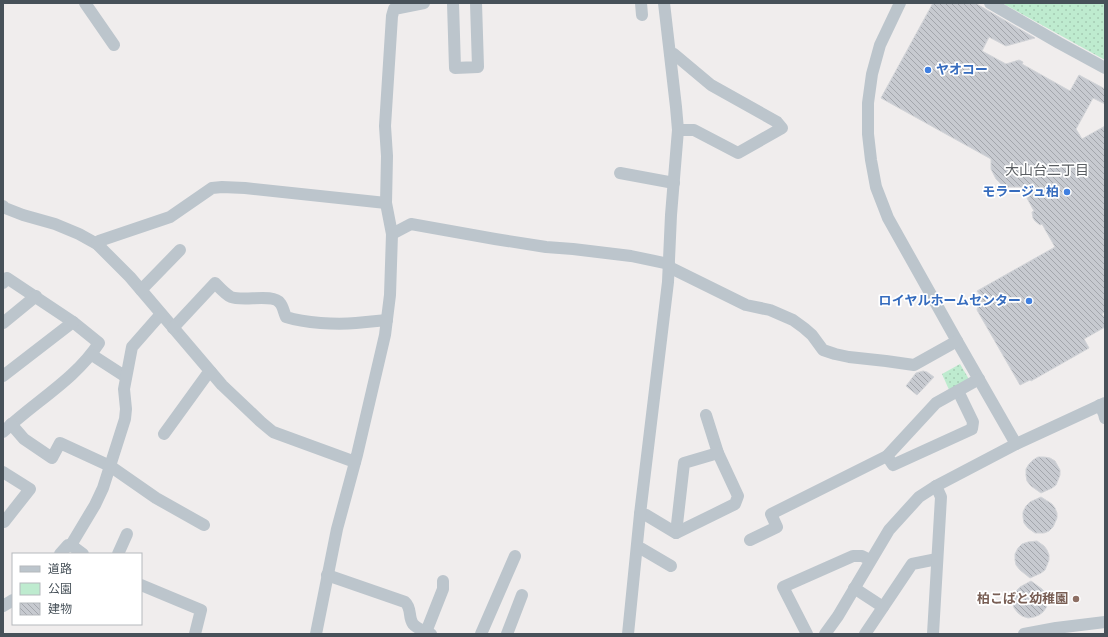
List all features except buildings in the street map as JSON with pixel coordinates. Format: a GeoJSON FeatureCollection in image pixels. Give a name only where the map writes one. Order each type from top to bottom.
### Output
{"type":"FeatureCollection","features":[{"type":"Feature","properties":{"kind":"street"},"geometry":{"type":"LineString","coordinates":[[85,3],[114,45]]}},
{"type":"Feature","properties":{"kind":"street"},"geometry":{"type":"LineString","coordinates":[[316,634],[337,529],[374,384],[387,320],[392,234],[386,203],[385,126],[392,16],[390,6],[424,3]]}},
{"type":"Feature","properties":{"kind":"street"},"geometry":{"type":"LineString","coordinates":[[453,3],[455,68],[478,67],[476,3]]}},
{"type":"Feature","properties":{"kind":"street"},"geometry":{"type":"LineString","coordinates":[[641,3],[642,15]]}},
{"type":"Feature","properties":{"kind":"street"},"geometry":{"type":"LineString","coordinates":[[628,634],[640,514],[668,282],[671,215],[678,130],[664,3]]}},
{"type":"Feature","properties":{"kind":"street"},"geometry":{"type":"LineString","coordinates":[[900,3],[880,45],[872,74],[868,103],[868,134],[876,187],[888,218],[1016,444]]}},
{"type":"Feature","properties":{"kind":"street"},"geometry":{"type":"LineString","coordinates":[[990,3],[1105,68]]}},
{"type":"Feature","properties":{"kind":"street"},"geometry":{"type":"LineString","coordinates":[[670,54],[674,54],[711,85],[777,122],[782,128],[748,149],[738,153],[694,130],[678,130]]}},
{"type":"Feature","properties":{"kind":"street"},"geometry":{"type":"LineString","coordinates":[[620,173],[674,183]]}},
{"type":"Feature","properties":{"kind":"street"},"geometry":{"type":"LineString","coordinates":[[97,244],[99,241],[170,217],[212,188],[245,188],[386,203]]}},
{"type":"Feature","properties":{"kind":"street"},"geometry":{"type":"LineString","coordinates":[[3,206],[23,215],[55,224],[79,234],[97,244],[114,259],[222,385],[261,422],[273,432],[355,462]]}},
{"type":"Feature","properties":{"kind":"street"},"geometry":{"type":"LineString","coordinates":[[390,220],[546,247],[631,256],[669,265],[746,305],[770,310],[793,320],[812,335],[824,350],[849,357],[914,365],[957,341]]}},
{"type":"Feature","properties":{"kind":"street"},"geometry":{"type":"LineString","coordinates":[[392,234],[411,224]]}},
{"type":"Feature","properties":{"kind":"street"},"geometry":{"type":"LineString","coordinates":[[141,290],[180,250]]}},
{"type":"Feature","properties":{"kind":"street"},"geometry":{"type":"LineString","coordinates":[[3,283],[7,278],[36,296],[73,322],[99,343],[92,354],[78,370],[7,428],[52,458],[60,443],[110,466],[156,498],[204,525]]}},
{"type":"Feature","properties":{"kind":"street"},"geometry":{"type":"LineString","coordinates":[[173,328],[215,283],[231,297],[244,299],[266,298],[277,300],[280,303],[286,317],[294,319],[329,324],[354,324],[387,320]]}},
{"type":"Feature","properties":{"kind":"street"},"geometry":{"type":"LineString","coordinates":[[3,323],[36,296]]}},
{"type":"Feature","properties":{"kind":"street"},"geometry":{"type":"LineString","coordinates":[[61,553],[68,545],[71,545],[96,505],[103,488],[125,419],[126,409],[124,389],[132,347],[161,314]]}},
{"type":"Feature","properties":{"kind":"street"},"geometry":{"type":"LineString","coordinates":[[3,376],[73,322]]}},
{"type":"Feature","properties":{"kind":"street"},"geometry":{"type":"LineString","coordinates":[[92,354],[126,377]]}},
{"type":"Feature","properties":{"kind":"street"},"geometry":{"type":"LineString","coordinates":[[164,434],[206,376],[211,372]]}},
{"type":"Feature","properties":{"kind":"street"},"geometry":{"type":"LineString","coordinates":[[750,540],[777,527],[771,514],[887,456],[936,403],[979,379]]}},
{"type":"Feature","properties":{"kind":"street"},"geometry":{"type":"LineString","coordinates":[[887,456],[892,465],[972,429],[973,422],[958,391]]}},
{"type":"Feature","properties":{"kind":"street"},"geometry":{"type":"LineString","coordinates":[[825,634],[838,616],[889,530],[919,497],[936,486],[1016,444],[1103,404],[1105,418]]}},
{"type":"Feature","properties":{"kind":"street"},"geometry":{"type":"LineString","coordinates":[[676,533],[735,504],[738,496],[718,453],[706,415]]}},
{"type":"Feature","properties":{"kind":"street"},"geometry":{"type":"LineString","coordinates":[[676,533],[684,463],[718,453]]}},
{"type":"Feature","properties":{"kind":"street"},"geometry":{"type":"LineString","coordinates":[[3,472],[30,489],[4,522],[3,520]]}},
{"type":"Feature","properties":{"kind":"street"},"geometry":{"type":"LineString","coordinates":[[933,634],[941,497],[936,486]]}},
{"type":"Feature","properties":{"kind":"street"},"geometry":{"type":"LineString","coordinates":[[640,514],[646,515],[676,533]]}},
{"type":"Feature","properties":{"kind":"street"},"geometry":{"type":"LineString","coordinates":[[118,553],[127,534]]}},
{"type":"Feature","properties":{"kind":"street"},"geometry":{"type":"LineString","coordinates":[[71,545],[82,553]]}},
{"type":"Feature","properties":{"kind":"street"},"geometry":{"type":"LineString","coordinates":[[637,548],[642,549],[671,566]]}},
{"type":"Feature","properties":{"kind":"street"},"geometry":{"type":"LineString","coordinates":[[481,634],[515,556]]}},
{"type":"Feature","properties":{"kind":"street"},"geometry":{"type":"LineString","coordinates":[[807,634],[783,587],[853,556],[862,556],[870,560]]}},
{"type":"Feature","properties":{"kind":"street"},"geometry":{"type":"LineString","coordinates":[[865,634],[912,564],[937,559]]}},
{"type":"Feature","properties":{"kind":"street"},"geometry":{"type":"LineString","coordinates":[[327,575],[405,602],[409,607],[414,625],[429,633],[443,589],[443,581]]}},
{"type":"Feature","properties":{"kind":"street"},"geometry":{"type":"LineString","coordinates":[[142,585],[201,610],[195,634]]}},
{"type":"Feature","properties":{"kind":"street"},"geometry":{"type":"LineString","coordinates":[[854,588],[883,607]]}},
{"type":"Feature","properties":{"kind":"street"},"geometry":{"type":"LineString","coordinates":[[507,634],[522,595]]}},
{"type":"Feature","properties":{"kind":"street"},"geometry":{"type":"LineString","coordinates":[[3,606],[12,601]]}},
{"type":"Feature","properties":{"kind":"street"},"geometry":{"type":"LineString","coordinates":[[1024,634],[1056,628],[1105,622]]}},
{"type":"Feature","properties":{"kind":"green space"},"geometry":{"type":"Polygon","coordinates":[[[1002,3],[1105,3],[1105,60],[1002,3]]]}},
{"type":"Feature","properties":{"kind":"green space"},"geometry":{"type":"Polygon","coordinates":[[[960,364],[970,381],[950,392],[942,374],[960,364]]]}},
{"type":"Feature","properties":{"kind":"place","name":"ヤオコー"},"geometry":{"type":"Point","coordinates":[928,70]}},
{"type":"Feature","properties":{"kind":"place","name":"モラージュ柏"},"geometry":{"type":"Point","coordinates":[1067,192]}},
{"type":"Feature","properties":{"kind":"place","name":"ロイヤルホームセンター"},"geometry":{"type":"Point","coordinates":[1029,301]}},
{"type":"Feature","properties":{"kind":"place","name":"柏こばと幼稚園"},"geometry":{"type":"Point","coordinates":[1076,599]}},
{"type":"Feature","properties":{"kind":"district","name":"大山台二丁目"},"geometry":{"type":"Point","coordinates":[1047,170]}}]}
